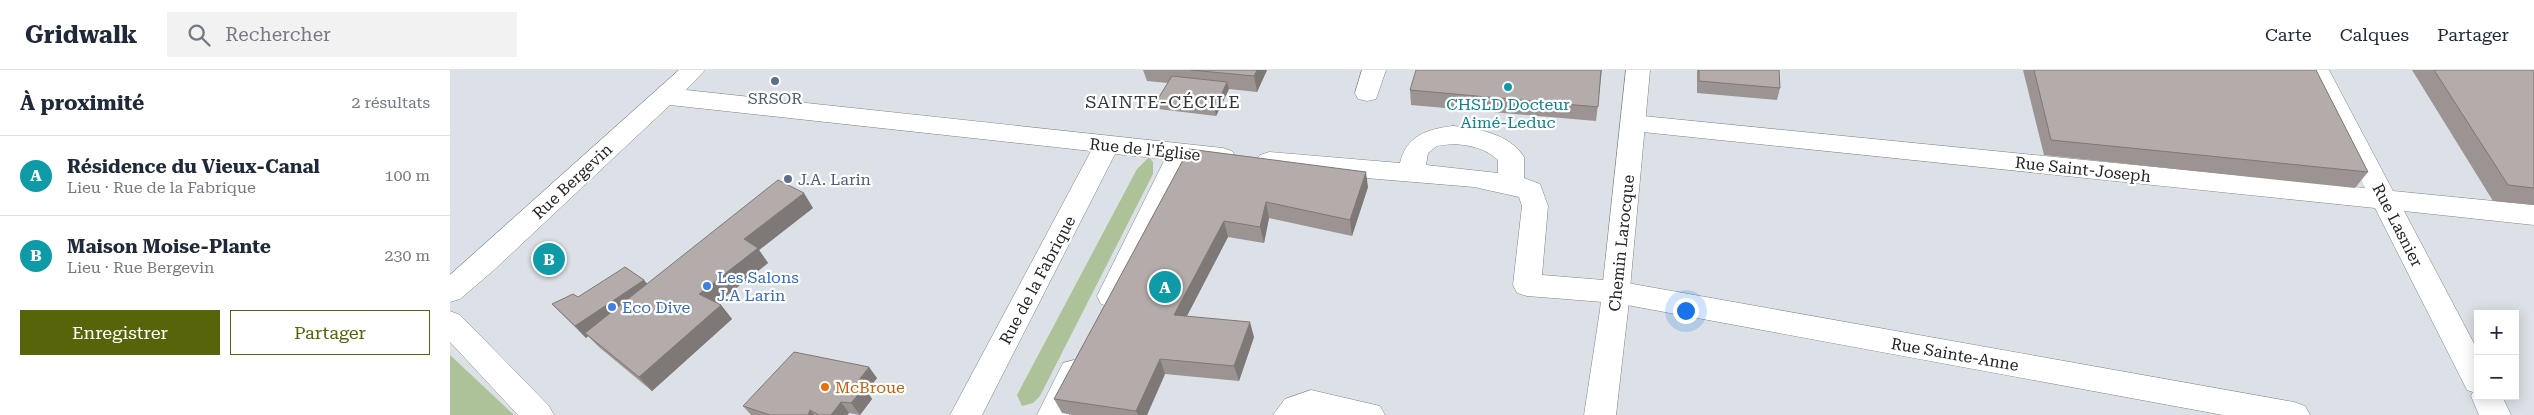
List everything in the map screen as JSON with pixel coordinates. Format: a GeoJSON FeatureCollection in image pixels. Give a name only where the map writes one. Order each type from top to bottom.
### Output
{"type":"FeatureCollection","features":[{"type":"Feature","properties":{"kind":"street","name":"Rue Bergevin"},"geometry":{"type":"LineString","coordinates":[[450,291],[484,263],[692,70]]}},
{"type":"Feature","properties":{"kind":"street"},"geometry":{"type":"LineString","coordinates":[[1367,93],[1374,70]]}},
{"type":"Feature","properties":{"kind":"street","name":"Chemin Larocque"},"geometry":{"type":"LineString","coordinates":[[1600,415],[1616,292],[1638,70]]}},
{"type":"Feature","properties":{"kind":"street","name":"Rue Lasnier"},"geometry":{"type":"LineString","coordinates":[[2318,70],[2474,373]]}},
{"type":"Feature","properties":{"kind":"street","name":"Rue de l'Église"},"geometry":{"type":"LineString","coordinates":[[664,96],[1181,153],[1474,178],[1511,184],[1531,191],[1535,206],[1527,285],[1616,292]]}},
{"type":"Feature","properties":{"kind":"street","name":"Rue Saint-Joseph"},"geometry":{"type":"LineString","coordinates":[[1633,123],[2534,215]]}},
{"type":"Feature","properties":{"kind":"street"},"geometry":{"type":"LineString","coordinates":[[1411,173],[1418,148],[1432,138],[1451,134],[1481,139],[1506,151],[1511,157],[1511,184]]}},
{"type":"Feature","properties":{"kind":"street","name":"Rue de la Fabrique"},"geometry":{"type":"LineString","coordinates":[[966,415],[1107,145]]}},
{"type":"Feature","properties":{"kind":"street"},"geometry":{"type":"LineString","coordinates":[[1100,319],[1181,153]]}},
{"type":"Feature","properties":{"kind":"street","name":"Rue Sainte-Anne"},"geometry":{"type":"LineString","coordinates":[[1616,292],[2294,415]]}},
{"type":"Feature","properties":{"kind":"street"},"geometry":{"type":"LineString","coordinates":[[450,323],[538,415]]}},
{"type":"Feature","properties":{"kind":"street"},"geometry":{"type":"LineString","coordinates":[[1053,415],[1087,345]]}},
{"type":"Feature","properties":{"kind":"street"},"geometry":{"type":"LineString","coordinates":[[2488,400],[2496,415]]}},
{"type":"Feature","properties":{"kind":"street"},"geometry":{"type":"LineString","coordinates":[[1289,415],[1296,408],[1311,403],[1369,415]]}},
{"type":"Feature","properties":{"kind":"green space"},"geometry":{"type":"Polygon","coordinates":[[[1149,157],[1153,162],[1153,174],[1040,396],[1033,403],[1022,406],[1017,395],[1137,169],[1149,157]]]}},
{"type":"Feature","properties":{"kind":"green space"},"geometry":{"type":"Polygon","coordinates":[[[450,355],[514,415],[450,415],[450,355]]]}},
{"type":"Feature","properties":{"kind":"building"},"geometry":{"type":"Polygon","coordinates":[[[1191,70],[1257,70],[1254,76],[1191,70]]]}},
{"type":"Feature","properties":{"kind":"building","name":"CHSLD Docteur Aimé-Leduc"},"geometry":{"type":"Polygon","coordinates":[[[1416,70],[1601,70],[1598,107],[1410,90],[1416,70]]]}},
{"type":"Feature","properties":{"kind":"building"},"geometry":{"type":"Polygon","coordinates":[[[1699,70],[1779,70],[1780,88],[1699,81],[1699,70]]]}},
{"type":"Feature","properties":{"kind":"building"},"geometry":{"type":"Polygon","coordinates":[[[2034,70],[2316,70],[2368,172],[2051,140],[2034,70]]]}},
{"type":"Feature","properties":{"kind":"building"},"geometry":{"type":"Polygon","coordinates":[[[2434,70],[2534,70],[2534,188],[2508,185],[2434,70]]]}},
{"type":"Feature","properties":{"kind":"building"},"geometry":{"type":"Polygon","coordinates":[[[1172,76],[1227,82],[1215,109],[1156,102],[1172,76]]]}},
{"type":"Feature","properties":{"kind":"building"},"geometry":{"type":"Polygon","coordinates":[[[1189,149],[1366,172],[1350,220],[1266,202],[1260,227],[1224,221],[1174,315],[1250,322],[1234,366],[1160,359],[1136,411],[1054,399],[1189,149]]]}},
{"type":"Feature","properties":{"kind":"building"},"geometry":{"type":"Polygon","coordinates":[[[778,180],[804,193],[744,239],[758,248],[699,294],[721,305],[639,377],[585,333],[778,180]]]}},
{"type":"Feature","properties":{"kind":"building"},"geometry":{"type":"Polygon","coordinates":[[[625,267],[644,280],[575,326],[552,304],[573,294],[578,297],[625,267]]]}},
{"type":"Feature","properties":{"kind":"building","name":"McBroue"},"geometry":{"type":"Polygon","coordinates":[[[794,352],[869,367],[855,385],[864,388],[851,403],[841,402],[831,415],[819,415],[810,410],[808,415],[770,415],[743,406],[794,352]]]}},
{"type":"Feature","properties":{"kind":"place","name":"SRSOR"},"geometry":{"type":"Point","coordinates":[775,81]}},
{"type":"Feature","properties":{"kind":"place","name":"CHSLD Docteur Aimé-Leduc"},"geometry":{"type":"Point","coordinates":[1508,87]}},
{"type":"Feature","properties":{"kind":"place","name":"J.A. Larin"},"geometry":{"type":"Point","coordinates":[788,179]}},
{"type":"Feature","properties":{"kind":"place","name":"Maison Moise-Plante"},"geometry":{"type":"Point","coordinates":[549,259]}},
{"type":"Feature","properties":{"kind":"place","name":"Les Salons J.A Larin"},"geometry":{"type":"Point","coordinates":[707,286]}},
{"type":"Feature","properties":{"kind":"place","name":"Résidence du Vieux-Canal"},"geometry":{"type":"Point","coordinates":[1165,287]}},
{"type":"Feature","properties":{"kind":"place","name":"Eco Dive"},"geometry":{"type":"Point","coordinates":[612,307]}},
{"type":"Feature","properties":{"kind":"place","name":"McBroue"},"geometry":{"type":"Point","coordinates":[825,387]}},
{"type":"Feature","properties":{"kind":"district","name":"SAINTE-CÉCILE"},"geometry":{"type":"Point","coordinates":[1163,102]}}]}
